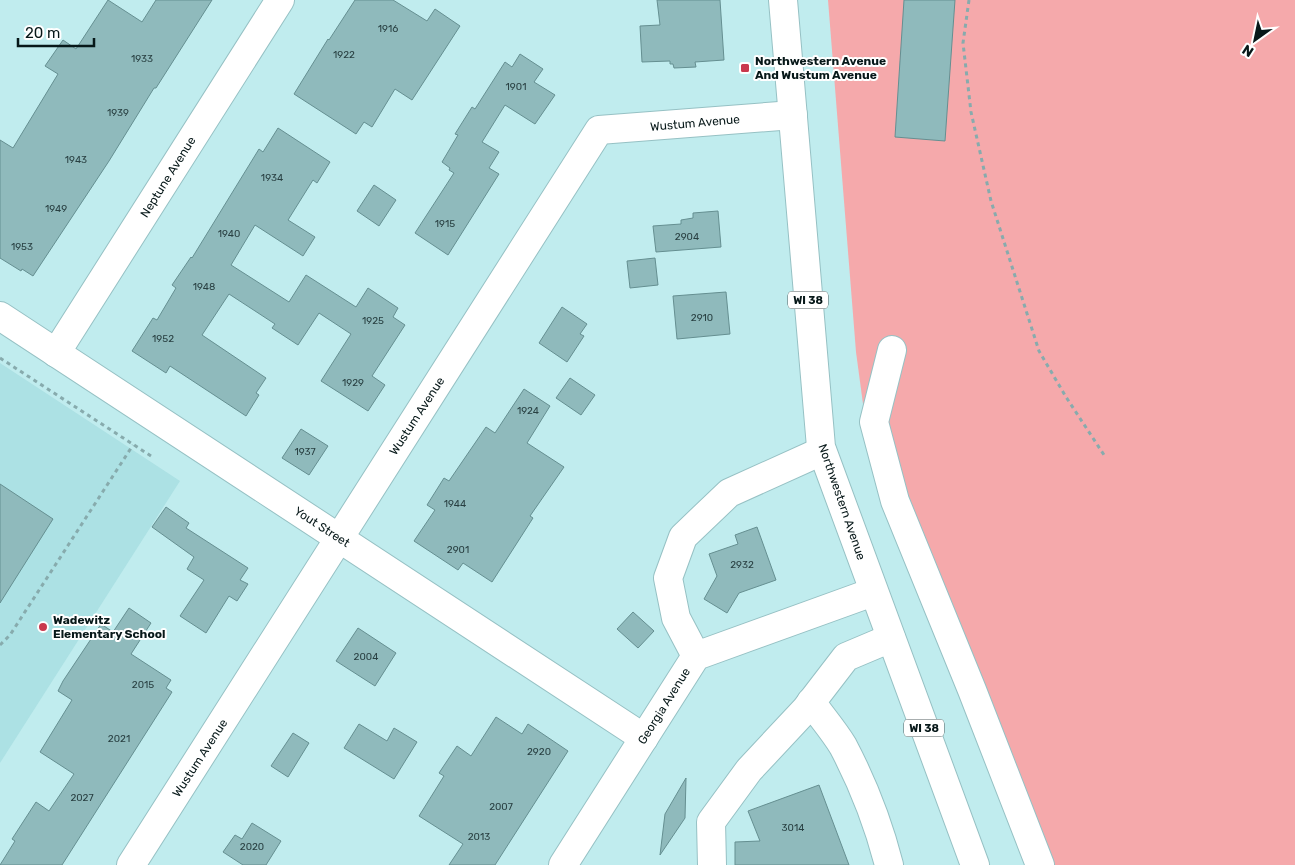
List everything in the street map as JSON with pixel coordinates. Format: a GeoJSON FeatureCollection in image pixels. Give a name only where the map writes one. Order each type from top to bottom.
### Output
{"type":"FeatureCollection","features":[{"type":"Feature","properties":{"kind":"street","name":"Neptune Avenue"},"geometry":{"type":"LineString","coordinates":[[56,353],[280,0]]}},
{"type":"Feature","properties":{"kind":"street","name":"Northwestern Avenue"},"geometry":{"type":"LineString","coordinates":[[783,0],[822,451],[976,865]]}},
{"type":"Feature","properties":{"kind":"street","name":"Wustum Avenue"},"geometry":{"type":"LineString","coordinates":[[131,865],[600,130],[793,115]]}},
{"type":"Feature","properties":{"kind":"street","name":"Yout Street"},"geometry":{"type":"LineString","coordinates":[[0,316],[644,738]]}},
{"type":"Feature","properties":{"kind":"street"},"geometry":{"type":"LineString","coordinates":[[892,350],[874,422],[895,501],[972,690],[1040,865]]}},
{"type":"Feature","properties":{"kind":"street"},"geometry":{"type":"LineString","coordinates":[[696,656],[676,618],[668,578],[683,537],[729,493],[822,451]]}},
{"type":"Feature","properties":{"kind":"street","name":"Georgia Avenue"},"geometry":{"type":"LineString","coordinates":[[563,865],[696,656],[873,592]]}},
{"type":"Feature","properties":{"kind":"street"},"geometry":{"type":"LineString","coordinates":[[712,865],[711,822],[749,770],[811,702],[846,657],[891,638]]}},
{"type":"Feature","properties":{"kind":"street"},"geometry":{"type":"LineString","coordinates":[[811,702],[842,744],[855,770],[884,843],[889,865]]}},
{"type":"Feature","properties":{"kind":"path"},"geometry":{"type":"LineString","coordinates":[[969,0],[962,43],[971,112],[991,201],[1039,351],[1066,397],[1106,458]]}},
{"type":"Feature","properties":{"kind":"path"},"geometry":{"type":"LineString","coordinates":[[0,358],[151,456]]}},
{"type":"Feature","properties":{"kind":"path"},"geometry":{"type":"LineString","coordinates":[[0,645],[10,635],[133,445]]}},
{"type":"Feature","properties":{"kind":"shaded area"},"geometry":{"type":"Polygon","coordinates":[[[828,0],[1295,0],[1295,865],[1027,865],[870,456],[856,352],[828,0]]]}},
{"type":"Feature","properties":{"kind":"shaded area","name":"Wadewitz Elementary School"},"geometry":{"type":"Polygon","coordinates":[[[0,363],[180,481],[0,763],[0,363]]]}},
{"type":"Feature","properties":{"kind":"building"},"geometry":{"type":"Polygon","coordinates":[[[108,0],[142,22],[156,0],[212,0],[33,276],[0,258],[0,140],[13,148],[58,74],[45,66],[63,40],[76,49],[108,0]]]}},
{"type":"Feature","properties":{"kind":"building"},"geometry":{"type":"Polygon","coordinates":[[[355,0],[393,0],[427,21],[435,9],[460,26],[412,100],[395,89],[372,127],[364,122],[356,134],[294,94],[355,0]]]}},
{"type":"Feature","properties":{"kind":"building"},"geometry":{"type":"Polygon","coordinates":[[[657,0],[720,0],[724,60],[695,62],[696,67],[674,68],[670,61],[642,62],[640,26],[660,25],[657,0]]]}},
{"type":"Feature","properties":{"kind":"building"},"geometry":{"type":"Polygon","coordinates":[[[904,0],[955,0],[945,141],[895,137],[904,0]]]}},
{"type":"Feature","properties":{"kind":"building"},"geometry":{"type":"Polygon","coordinates":[[[520,54],[543,69],[534,82],[555,95],[535,124],[505,105],[482,142],[499,152],[489,168],[499,174],[448,255],[415,233],[454,173],[442,162],[458,135],[455,134],[472,107],[475,109],[505,62],[512,67],[520,54]]]}},
{"type":"Feature","properties":{"kind":"building"},"geometry":{"type":"Polygon","coordinates":[[[278,128],[330,162],[317,183],[313,180],[288,220],[315,237],[303,256],[255,225],[231,265],[289,302],[306,275],[356,307],[368,288],[398,308],[393,317],[405,325],[372,376],[385,385],[368,411],[321,381],[351,334],[319,313],[298,345],[272,328],[275,324],[229,294],[202,335],[266,378],[256,393],[259,395],[246,416],[170,366],[166,373],[132,351],[153,318],[157,320],[176,288],[172,285],[192,258],[259,149],[263,152],[278,128]]]}},
{"type":"Feature","properties":{"kind":"building"},"geometry":{"type":"Polygon","coordinates":[[[374,185],[396,200],[379,226],[357,211],[374,185]]]}},
{"type":"Feature","properties":{"kind":"building"},"geometry":{"type":"Polygon","coordinates":[[[718,211],[721,247],[656,252],[653,226],[681,224],[681,220],[693,218],[693,213],[718,211]]]}},
{"type":"Feature","properties":{"kind":"building"},"geometry":{"type":"Polygon","coordinates":[[[655,258],[658,285],[630,288],[627,261],[655,258]]]}},
{"type":"Feature","properties":{"kind":"building"},"geometry":{"type":"Polygon","coordinates":[[[726,292],[730,334],[677,339],[673,296],[726,292]]]}},
{"type":"Feature","properties":{"kind":"building"},"geometry":{"type":"Polygon","coordinates":[[[562,307],[587,324],[580,334],[584,336],[567,362],[539,343],[562,307]]]}},
{"type":"Feature","properties":{"kind":"building"},"geometry":{"type":"Polygon","coordinates":[[[570,378],[595,395],[581,415],[556,398],[570,378]]]}},
{"type":"Feature","properties":{"kind":"building"},"geometry":{"type":"Polygon","coordinates":[[[524,389],[550,406],[527,443],[564,467],[530,516],[533,518],[492,582],[463,563],[458,570],[414,541],[435,510],[427,505],[444,478],[449,481],[486,427],[495,433],[524,389]]]}},
{"type":"Feature","properties":{"kind":"building"},"geometry":{"type":"Polygon","coordinates":[[[301,429],[328,446],[309,475],[282,458],[301,429]]]}},
{"type":"Feature","properties":{"kind":"building"},"geometry":{"type":"Polygon","coordinates":[[[0,484],[53,519],[0,603],[0,484]]]}},
{"type":"Feature","properties":{"kind":"building"},"geometry":{"type":"Polygon","coordinates":[[[166,507],[189,523],[186,528],[248,568],[240,580],[248,584],[237,601],[229,596],[206,633],[180,616],[204,580],[187,569],[194,557],[152,527],[166,507]]]}},
{"type":"Feature","properties":{"kind":"building"},"geometry":{"type":"Polygon","coordinates":[[[757,527],[776,580],[739,593],[727,613],[704,599],[717,576],[709,554],[738,544],[735,535],[757,527]]]}},
{"type":"Feature","properties":{"kind":"building"},"geometry":{"type":"Polygon","coordinates":[[[129,608],[151,623],[131,654],[171,680],[166,688],[172,692],[62,865],[0,865],[15,841],[12,839],[36,802],[49,811],[74,774],[40,752],[72,700],[58,691],[63,681],[101,624],[113,632],[129,608]]]}},
{"type":"Feature","properties":{"kind":"building"},"geometry":{"type":"Polygon","coordinates":[[[633,612],[654,631],[638,648],[617,629],[633,612]]]}},
{"type":"Feature","properties":{"kind":"building"},"geometry":{"type":"Polygon","coordinates":[[[358,628],[396,653],[375,686],[336,661],[358,628]]]}},
{"type":"Feature","properties":{"kind":"building"},"geometry":{"type":"Polygon","coordinates":[[[496,717],[522,734],[528,724],[568,751],[495,865],[449,865],[463,844],[419,816],[444,776],[439,773],[457,746],[471,756],[496,717]]]}},
{"type":"Feature","properties":{"kind":"building"},"geometry":{"type":"Polygon","coordinates":[[[359,724],[387,741],[394,728],[417,742],[394,779],[344,748],[359,724]]]}},
{"type":"Feature","properties":{"kind":"building"},"geometry":{"type":"Polygon","coordinates":[[[293,733],[309,743],[288,777],[271,766],[293,733]]]}},
{"type":"Feature","properties":{"kind":"building"},"geometry":{"type":"Polygon","coordinates":[[[686,778],[685,818],[660,855],[665,814],[686,778]]]}},
{"type":"Feature","properties":{"kind":"building"},"geometry":{"type":"Polygon","coordinates":[[[819,785],[849,865],[735,865],[735,842],[760,841],[748,811],[819,785]]]}},
{"type":"Feature","properties":{"kind":"building"},"geometry":{"type":"Polygon","coordinates":[[[252,823],[281,841],[266,865],[243,865],[223,852],[235,835],[242,839],[252,823]]]}},
{"type":"Feature","properties":{"kind":"place","name":"Northwestern Avenue And Wustum Avenue"},"geometry":{"type":"Point","coordinates":[745,68]}},
{"type":"Feature","properties":{"kind":"place","name":"Wadewitz Elementary School"},"geometry":{"type":"Point","coordinates":[43,627]}}]}
